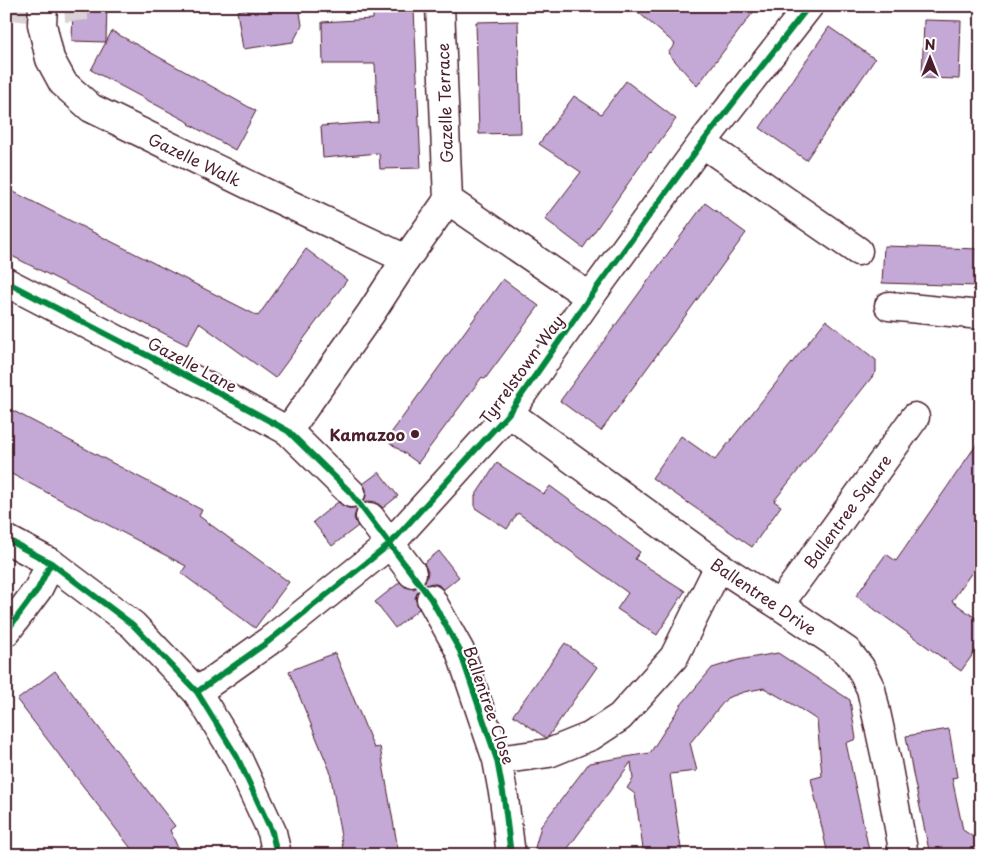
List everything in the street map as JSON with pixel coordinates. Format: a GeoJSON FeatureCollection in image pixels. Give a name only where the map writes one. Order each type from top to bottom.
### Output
{"type":"FeatureCollection","features":[{"type":"Feature","properties":{"kind":"street","name":"Gazelle Terrace"},"geometry":{"type":"LineString","coordinates":[[440,6],[448,200]]}},
{"type":"Feature","properties":{"kind":"street","name":"Tyrrelstown Way"},"geometry":{"type":"LineString","coordinates":[[197,692],[269,641],[390,544],[509,413],[590,297],[702,143],[808,6]]}},
{"type":"Feature","properties":{"kind":"street","name":"Gazelle Walk"},"geometry":{"type":"LineString","coordinates":[[45,8],[42,24],[50,59],[63,84],[91,108],[406,259]]}},
{"type":"Feature","properties":{"kind":"street"},"geometry":{"type":"LineString","coordinates":[[702,143],[858,251]]}},
{"type":"Feature","properties":{"kind":"street"},"geometry":{"type":"LineString","coordinates":[[288,431],[448,200],[590,297]]}},
{"type":"Feature","properties":{"kind":"street","name":"Gazelle Lane"},"geometry":{"type":"LineString","coordinates":[[6,282],[208,387],[288,431],[351,493]]}},
{"type":"Feature","properties":{"kind":"street"},"geometry":{"type":"LineString","coordinates":[[889,306],[981,315]]}},
{"type":"Feature","properties":{"kind":"street","name":"Ballentree Drive"},"geometry":{"type":"LineString","coordinates":[[509,413],[719,566],[847,652],[860,667],[871,689],[904,855]]}},
{"type":"Feature","properties":{"kind":"street","name":"Ballentree Square"},"geometry":{"type":"LineString","coordinates":[[779,605],[915,417]]}},
{"type":"Feature","properties":{"kind":"street"},"geometry":{"type":"LineString","coordinates":[[370,518],[412,573]]}},
{"type":"Feature","properties":{"kind":"street"},"geometry":{"type":"LineString","coordinates":[[6,538],[51,563],[133,625],[197,692],[237,757],[272,832],[277,855]]}},
{"type":"Feature","properties":{"kind":"street"},"geometry":{"type":"LineString","coordinates":[[6,632],[38,589],[51,563]]}},
{"type":"Feature","properties":{"kind":"street","name":"Ballentree Close"},"geometry":{"type":"LineString","coordinates":[[497,760],[549,753],[591,736],[620,717],[674,657],[719,566]]}},
{"type":"Feature","properties":{"kind":"street","name":"Ballentree Close"},"geometry":{"type":"LineString","coordinates":[[432,599],[460,652],[497,760],[511,855]]}},
{"type":"Feature","properties":{"kind":"building"},"geometry":{"type":"Polygon","coordinates":[[[73,6],[107,6],[106,42],[72,41],[73,6]]]}},
{"type":"Feature","properties":{"kind":"building"},"geometry":{"type":"Polygon","coordinates":[[[268,6],[299,6],[302,25],[293,42],[243,49],[237,11],[268,6]]]}},
{"type":"Feature","properties":{"kind":"building"},"geometry":{"type":"Polygon","coordinates":[[[631,6],[758,6],[697,86],[668,53],[675,44],[631,6]]]}},
{"type":"Feature","properties":{"kind":"building"},"geometry":{"type":"Polygon","coordinates":[[[414,9],[421,168],[380,169],[379,153],[323,158],[321,126],[378,122],[375,64],[323,64],[322,22],[373,19],[373,11],[414,9]]]}},
{"type":"Feature","properties":{"kind":"building"},"geometry":{"type":"Polygon","coordinates":[[[924,20],[961,21],[959,79],[922,78],[924,20]]]}},
{"type":"Feature","properties":{"kind":"building"},"geometry":{"type":"Polygon","coordinates":[[[518,21],[521,133],[479,134],[476,22],[518,21]]]}},
{"type":"Feature","properties":{"kind":"building"},"geometry":{"type":"Polygon","coordinates":[[[829,27],[875,59],[806,160],[760,128],[829,27]]]}},
{"type":"Feature","properties":{"kind":"building"},"geometry":{"type":"Polygon","coordinates":[[[112,31],[256,111],[235,150],[190,123],[91,70],[112,31]]]}},
{"type":"Feature","properties":{"kind":"building"},"geometry":{"type":"Polygon","coordinates":[[[626,81],[676,119],[650,152],[583,248],[545,219],[581,172],[539,144],[574,96],[601,114],[626,81]]]}},
{"type":"Feature","properties":{"kind":"building"},"geometry":{"type":"Polygon","coordinates":[[[6,188],[258,316],[306,249],[347,280],[275,378],[199,323],[187,345],[6,253],[6,188]]]}},
{"type":"Feature","properties":{"kind":"building"},"geometry":{"type":"Polygon","coordinates":[[[705,203],[746,233],[601,431],[560,401],[705,203]]]}},
{"type":"Feature","properties":{"kind":"building"},"geometry":{"type":"Polygon","coordinates":[[[884,246],[980,249],[979,286],[882,283],[884,246]]]}},
{"type":"Feature","properties":{"kind":"building"},"geometry":{"type":"Polygon","coordinates":[[[503,279],[539,306],[485,379],[482,377],[418,463],[386,440],[503,279]]]}},
{"type":"Feature","properties":{"kind":"building"},"geometry":{"type":"Polygon","coordinates":[[[826,320],[876,360],[876,372],[774,501],[781,506],[752,547],[652,478],[681,436],[715,460],[826,320]]]}},
{"type":"Feature","properties":{"kind":"building"},"geometry":{"type":"Polygon","coordinates":[[[6,407],[202,510],[199,516],[289,582],[255,628],[181,573],[186,566],[6,471],[6,407]]]}},
{"type":"Feature","properties":{"kind":"building"},"geometry":{"type":"Polygon","coordinates":[[[981,438],[981,559],[952,601],[981,622],[981,643],[961,671],[856,596],[886,554],[896,561],[981,438]]]}},
{"type":"Feature","properties":{"kind":"building"},"geometry":{"type":"Polygon","coordinates":[[[497,463],[544,494],[550,486],[640,552],[635,559],[685,591],[657,635],[617,609],[628,593],[518,513],[507,529],[475,508],[475,496],[497,463]]]}},
{"type":"Feature","properties":{"kind":"building"},"geometry":{"type":"Polygon","coordinates":[[[379,472],[398,496],[383,508],[376,502],[369,501],[362,504],[366,496],[366,489],[363,484],[379,472]]]}},
{"type":"Feature","properties":{"kind":"building"},"geometry":{"type":"Polygon","coordinates":[[[338,502],[348,508],[355,508],[360,505],[354,518],[358,526],[332,546],[313,522],[338,502]]]}},
{"type":"Feature","properties":{"kind":"building"},"geometry":{"type":"Polygon","coordinates":[[[439,551],[459,577],[443,590],[439,585],[432,583],[423,586],[415,598],[419,609],[395,628],[375,602],[400,582],[405,587],[413,589],[422,585],[426,580],[428,572],[424,563],[439,551]]]}},
{"type":"Feature","properties":{"kind":"building"},"geometry":{"type":"Polygon","coordinates":[[[565,643],[597,667],[546,738],[513,715],[565,643]]]}},
{"type":"Feature","properties":{"kind":"building"},"geometry":{"type":"Polygon","coordinates":[[[335,653],[374,748],[380,747],[399,855],[344,855],[330,771],[289,671],[335,653]]]}},
{"type":"Feature","properties":{"kind":"building"},"geometry":{"type":"Polygon","coordinates":[[[778,653],[850,700],[856,739],[846,743],[870,855],[828,855],[811,779],[822,776],[817,720],[764,688],[727,698],[690,743],[697,771],[670,774],[682,855],[644,855],[635,794],[627,788],[633,779],[631,762],[563,855],[533,855],[541,826],[589,763],[650,753],[681,705],[712,668],[738,660],[778,653]]]}},
{"type":"Feature","properties":{"kind":"building"},"geometry":{"type":"Polygon","coordinates":[[[55,671],[175,826],[170,830],[181,855],[136,855],[17,700],[55,671]]]}},
{"type":"Feature","properties":{"kind":"building"},"geometry":{"type":"Polygon","coordinates":[[[949,729],[957,777],[952,778],[963,830],[981,842],[981,855],[930,855],[906,736],[949,729]]]}},
{"type":"Feature","properties":{"kind":"tunnel"},"geometry":{"type":"LineString","coordinates":[[13,6],[29,8]]}},
{"type":"Feature","properties":{"kind":"tunnel"},"geometry":{"type":"LineString","coordinates":[[64,8],[87,6]]}},
{"type":"Feature","properties":{"kind":"cycle path"},"geometry":{"type":"LineString","coordinates":[[197,692],[269,641],[390,544],[509,413],[590,297],[702,143],[809,6]]}},
{"type":"Feature","properties":{"kind":"cycle path"},"geometry":{"type":"LineString","coordinates":[[6,282],[208,387],[288,431],[351,493],[431,599],[460,651],[497,760],[511,855]]}},
{"type":"Feature","properties":{"kind":"cycle path"},"geometry":{"type":"LineString","coordinates":[[6,539],[51,563],[133,625],[197,692],[237,757],[272,832],[277,855]]}},
{"type":"Feature","properties":{"kind":"cycle path"},"geometry":{"type":"LineString","coordinates":[[6,632],[38,589],[51,563]]}},
{"type":"Feature","properties":{"kind":"place","name":"Kamazoo"},"geometry":{"type":"Point","coordinates":[415,434]}}]}
